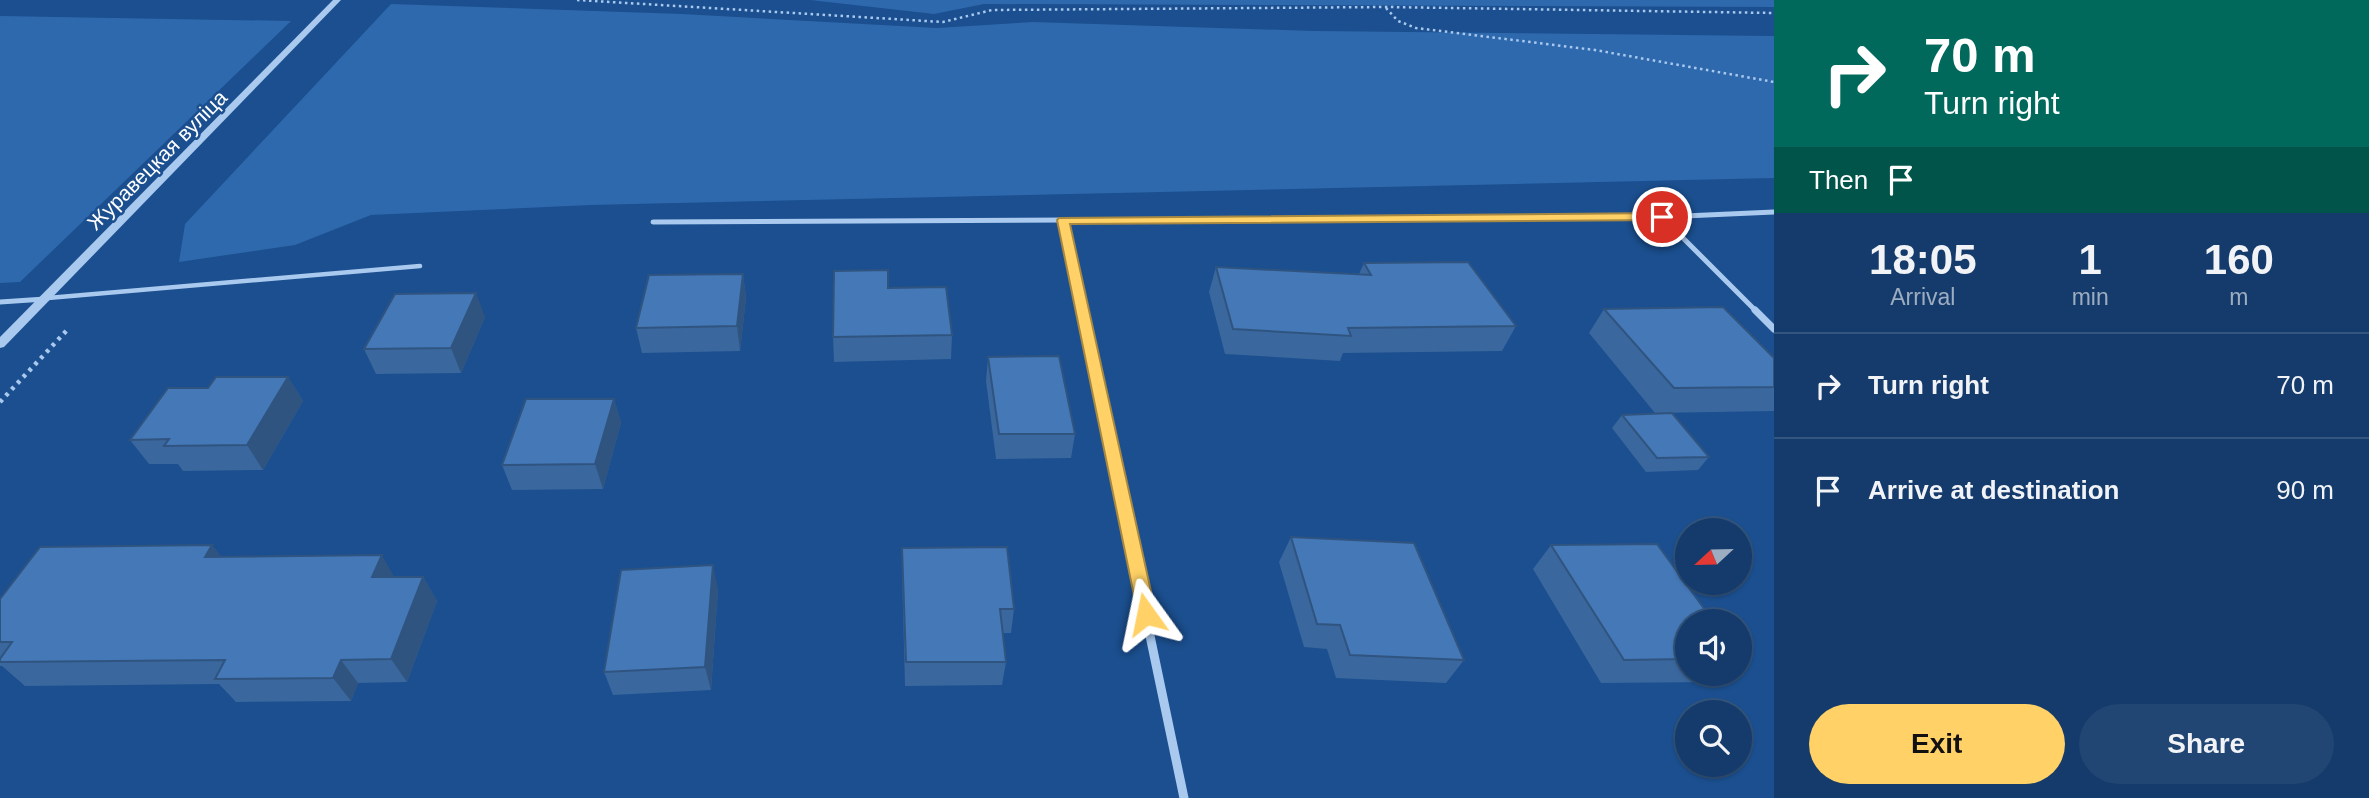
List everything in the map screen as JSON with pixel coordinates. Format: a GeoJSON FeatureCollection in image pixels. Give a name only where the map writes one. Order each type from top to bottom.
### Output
{"type":"FeatureCollection","features":[{"type":"Feature","properties":{"kind":"street","name":"Журавецкая вуліца"},"geometry":{"type":"LineString","coordinates":[[0,344],[337,0]]}},
{"type":"Feature","properties":{"kind":"street"},"geometry":{"type":"LineString","coordinates":[[653,222],[1662,217],[1774,212]]}},
{"type":"Feature","properties":{"kind":"street"},"geometry":{"type":"LineString","coordinates":[[1662,217],[1774,329]]}},
{"type":"Feature","properties":{"kind":"street"},"geometry":{"type":"LineString","coordinates":[[1063,220],[1185,798]]}},
{"type":"Feature","properties":{"kind":"street"},"geometry":{"type":"LineString","coordinates":[[0,302],[45,299]]}},
{"type":"Feature","properties":{"kind":"lane"},"geometry":{"type":"LineString","coordinates":[[45,299],[420,266]]}},
{"type":"Feature","properties":{"kind":"path"},"geometry":{"type":"LineString","coordinates":[[577,0],[943,22],[992,10],[1386,8],[1774,13]]}},
{"type":"Feature","properties":{"kind":"path"},"geometry":{"type":"LineString","coordinates":[[1386,8],[1398,21],[1416,28],[1595,50],[1774,82]]}},
{"type":"Feature","properties":{"kind":"path"},"geometry":{"type":"LineString","coordinates":[[0,402],[102,293]]}},
{"type":"Feature","properties":{"kind":"shaded area"},"geometry":{"type":"Polygon","coordinates":[[[810,0],[1774,0],[1774,7],[984,4],[934,14],[810,0]]]}},
{"type":"Feature","properties":{"kind":"shaded area"},"geometry":{"type":"Polygon","coordinates":[[[391,4],[682,14],[937,28],[1033,22],[1314,31],[1774,36],[1774,178],[590,205],[371,215],[295,245],[179,262],[185,224],[391,4]]]}},
{"type":"Feature","properties":{"kind":"shaded area"},"geometry":{"type":"Polygon","coordinates":[[[0,16],[291,21],[20,282],[0,283],[0,16]]]}},
{"type":"Feature","properties":{"kind":"building"},"geometry":{"type":"Polygon","coordinates":[[[1468,262],[1516,326],[1348,328],[1351,336],[1233,329],[1216,267],[1371,275],[1364,263],[1468,262]]]}},
{"type":"Feature","properties":{"kind":"building"},"geometry":{"type":"Polygon","coordinates":[[[888,270],[888,288],[946,287],[952,335],[833,337],[834,271],[888,270]]]}},
{"type":"Feature","properties":{"kind":"building"},"geometry":{"type":"Polygon","coordinates":[[[743,274],[737,326],[636,328],[649,275],[743,274]]]}},
{"type":"Feature","properties":{"kind":"building"},"geometry":{"type":"Polygon","coordinates":[[[476,293],[451,348],[364,349],[395,294],[476,293]]]}},
{"type":"Feature","properties":{"kind":"building"},"geometry":{"type":"Polygon","coordinates":[[[1723,307],[1774,358],[1774,387],[1674,388],[1604,309],[1723,307]]]}},
{"type":"Feature","properties":{"kind":"building"},"geometry":{"type":"Polygon","coordinates":[[[1059,356],[1075,434],[999,434],[988,357],[1059,356]]]}},
{"type":"Feature","properties":{"kind":"building"},"geometry":{"type":"Polygon","coordinates":[[[216,377],[288,377],[247,445],[164,446],[169,439],[130,440],[168,388],[208,388],[216,377]]]}},
{"type":"Feature","properties":{"kind":"building"},"geometry":{"type":"Polygon","coordinates":[[[526,399],[614,399],[595,464],[502,465],[526,399]]]}},
{"type":"Feature","properties":{"kind":"building"},"geometry":{"type":"Polygon","coordinates":[[[1672,413],[1709,457],[1657,458],[1622,415],[1672,413]]]}},
{"type":"Feature","properties":{"kind":"building"},"geometry":{"type":"Polygon","coordinates":[[[1291,537],[1414,543],[1464,660],[1350,655],[1340,625],[1317,624],[1291,537]]]}},
{"type":"Feature","properties":{"kind":"building"},"geometry":{"type":"Polygon","coordinates":[[[1657,544],[1675,569],[1675,595],[1694,595],[1704,609],[1675,609],[1675,659],[1624,660],[1551,545],[1657,544]]]}},
{"type":"Feature","properties":{"kind":"building"},"geometry":{"type":"Polygon","coordinates":[[[212,545],[205,557],[382,555],[372,577],[423,577],[391,659],[341,660],[333,678],[215,679],[225,660],[0,662],[12,642],[0,642],[0,599],[40,547],[212,545]]]}},
{"type":"Feature","properties":{"kind":"building"},"geometry":{"type":"Polygon","coordinates":[[[1007,547],[1014,609],[1000,609],[1006,662],[906,662],[902,548],[1007,547]]]}},
{"type":"Feature","properties":{"kind":"building"},"geometry":{"type":"Polygon","coordinates":[[[713,565],[705,667],[604,672],[621,570],[713,565]]]}},
{"type":"Feature","properties":{"kind":"route"},"geometry":{"type":"LineString","coordinates":[[1146,614],[1063,220],[1662,217]]}}]}
